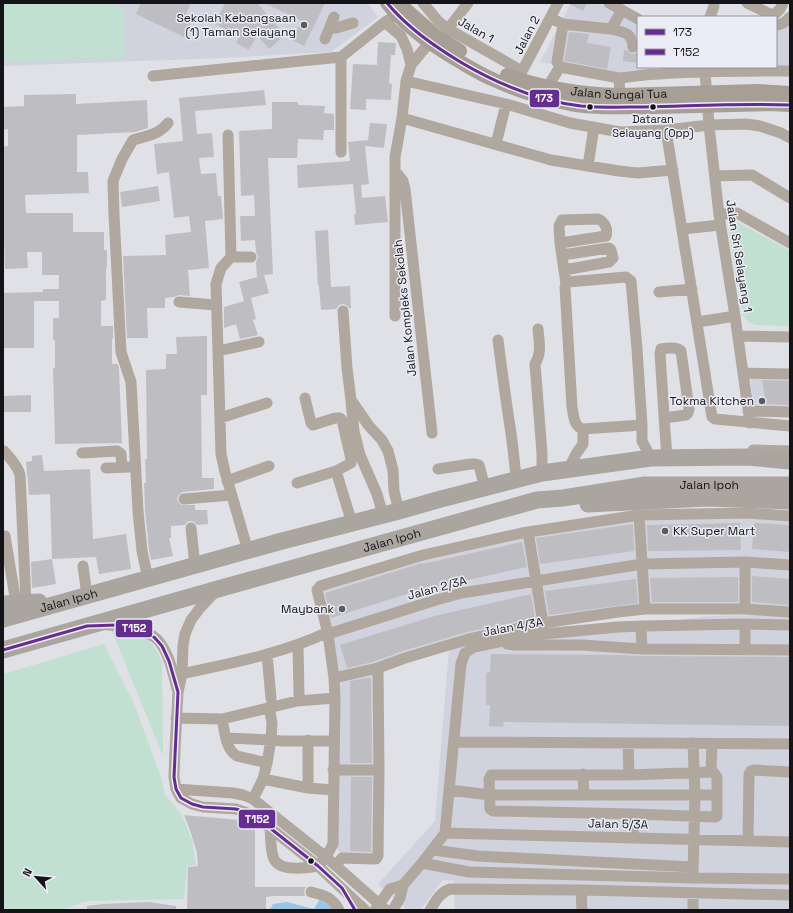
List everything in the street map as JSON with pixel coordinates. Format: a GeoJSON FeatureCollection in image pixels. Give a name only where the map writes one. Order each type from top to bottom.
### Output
{"type":"FeatureCollection","features":[{"type":"Feature","properties":{"kind":"highway","name":"Jalan Ipoh"},"geometry":{"type":"LineString","coordinates":[[3,619],[248,551],[542,473],[659,458],[747,457],[790,461]]}},
{"type":"Feature","properties":{"kind":"highway","name":"Jalan Ipoh"},"geometry":{"type":"LineString","coordinates":[[3,650],[537,500],[563,498],[645,485],[790,485]]}},
{"type":"Feature","properties":{"kind":"highway"},"geometry":{"type":"LineString","coordinates":[[537,500],[565,506],[707,498],[790,500]]}},
{"type":"Feature","properties":{"kind":"highway"},"geometry":{"type":"LineString","coordinates":[[15,603],[70,600]]}},
{"type":"Feature","properties":{"kind":"main road","name":"Jalan Sungai Tua"},"geometry":{"type":"LineString","coordinates":[[387,3],[394,13],[413,30],[457,60],[492,80],[544,98],[591,107],[639,107],[758,91],[790,93]]}},
{"type":"Feature","properties":{"kind":"main road","name":"Jalan Sungai Tua"},"geometry":{"type":"LineString","coordinates":[[394,13],[403,7],[435,35],[497,71],[520,75],[548,86],[589,93],[790,105]]}},
{"type":"Feature","properties":{"kind":"street","name":"Jalan 1"},"geometry":{"type":"LineString","coordinates":[[423,3],[438,21],[448,29],[520,75]]}},
{"type":"Feature","properties":{"kind":"street"},"geometry":{"type":"LineString","coordinates":[[448,29],[468,3]]}},
{"type":"Feature","properties":{"kind":"street"},"geometry":{"type":"LineString","coordinates":[[609,3],[637,18]]}},
{"type":"Feature","properties":{"kind":"street"},"geometry":{"type":"LineString","coordinates":[[748,3],[770,14],[775,14],[783,3]]}},
{"type":"Feature","properties":{"kind":"street","name":"Jalan 2"},"geometry":{"type":"LineString","coordinates":[[520,75],[550,18],[555,4]]}},
{"type":"Feature","properties":{"kind":"street"},"geometry":{"type":"LineString","coordinates":[[710,16],[712,4]]}},
{"type":"Feature","properties":{"kind":"street"},"geometry":{"type":"LineString","coordinates":[[611,29],[622,10]]}},
{"type":"Feature","properties":{"kind":"street"},"geometry":{"type":"LineString","coordinates":[[153,76],[341,58],[394,13],[411,65]]}},
{"type":"Feature","properties":{"kind":"street"},"geometry":{"type":"LineString","coordinates":[[550,18],[563,24],[625,32],[633,42],[633,47]]}},
{"type":"Feature","properties":{"kind":"street"},"geometry":{"type":"LineString","coordinates":[[325,39],[332,23],[336,28],[353,23]]}},
{"type":"Feature","properties":{"kind":"street"},"geometry":{"type":"LineString","coordinates":[[563,24],[557,62],[560,67],[619,78],[633,77],[646,71],[790,71]]}},
{"type":"Feature","properties":{"kind":"street"},"geometry":{"type":"LineString","coordinates":[[395,316],[395,156],[402,118],[406,81],[411,65],[429,42]]}},
{"type":"Feature","properties":{"kind":"street"},"geometry":{"type":"LineString","coordinates":[[341,58],[342,152]]}},
{"type":"Feature","properties":{"kind":"street"},"geometry":{"type":"LineString","coordinates":[[548,86],[560,67]]}},
{"type":"Feature","properties":{"kind":"street","name":"Jalan Sri Selayang 1"},"geometry":{"type":"LineString","coordinates":[[706,72],[709,126],[719,220],[735,316],[750,423]]}},
{"type":"Feature","properties":{"kind":"street"},"geometry":{"type":"LineString","coordinates":[[619,78],[620,95]]}},
{"type":"Feature","properties":{"kind":"street"},"geometry":{"type":"LineString","coordinates":[[406,81],[506,104],[570,123],[620,132],[746,124],[760,126],[781,133],[790,138]]}},
{"type":"Feature","properties":{"kind":"street"},"geometry":{"type":"LineString","coordinates":[[496,144],[506,104]]}},
{"type":"Feature","properties":{"kind":"street"},"geometry":{"type":"LineString","coordinates":[[402,118],[551,160],[638,173],[673,170]]}},
{"type":"Feature","properties":{"kind":"street"},"geometry":{"type":"LineString","coordinates":[[148,579],[142,551],[138,511],[132,382],[121,352],[113,181],[122,158],[133,140],[155,134],[164,128],[168,123]]}},
{"type":"Feature","properties":{"kind":"street"},"geometry":{"type":"LineString","coordinates":[[588,166],[594,127]]}},
{"type":"Feature","properties":{"kind":"street"},"geometry":{"type":"LineString","coordinates":[[666,130],[698,322],[712,417],[715,420],[790,426]]}},
{"type":"Feature","properties":{"kind":"street"},"geometry":{"type":"LineString","coordinates":[[228,135],[231,257],[221,268],[216,284],[221,454],[227,481],[248,551]]}},
{"type":"Feature","properties":{"kind":"street","name":"Jalan Kompleks Sekolah"},"geometry":{"type":"LineString","coordinates":[[394,171],[403,181],[406,189],[432,433]]}},
{"type":"Feature","properties":{"kind":"street"},"geometry":{"type":"LineString","coordinates":[[715,176],[752,175],[790,198]]}},
{"type":"Feature","properties":{"kind":"street"},"geometry":{"type":"LineString","coordinates":[[683,229],[719,220],[732,213],[737,214],[789,240]]}},
{"type":"Feature","properties":{"kind":"street"},"geometry":{"type":"LineString","coordinates":[[560,243],[566,284],[572,407],[575,422],[579,428],[583,429],[642,425]]}},
{"type":"Feature","properties":{"kind":"street"},"geometry":{"type":"LineString","coordinates":[[562,255],[609,248],[612,250],[613,258],[609,262],[564,270]]}},
{"type":"Feature","properties":{"kind":"street"},"geometry":{"type":"LineString","coordinates":[[231,257],[251,257]]}},
{"type":"Feature","properties":{"kind":"street"},"geometry":{"type":"LineString","coordinates":[[566,284],[568,282],[626,277],[631,281],[637,349],[642,441],[659,458]]}},
{"type":"Feature","properties":{"kind":"street"},"geometry":{"type":"LineString","coordinates":[[659,292],[692,289]]}},
{"type":"Feature","properties":{"kind":"street"},"geometry":{"type":"LineString","coordinates":[[179,302],[216,305]]}},
{"type":"Feature","properties":{"kind":"street"},"geometry":{"type":"LineString","coordinates":[[343,311],[347,368],[354,431],[360,455],[377,494],[391,513]]}},
{"type":"Feature","properties":{"kind":"street"},"geometry":{"type":"LineString","coordinates":[[698,322],[735,316]]}},
{"type":"Feature","properties":{"kind":"street"},"geometry":{"type":"LineString","coordinates":[[538,329],[540,351],[535,364],[542,453],[542,473]]}},
{"type":"Feature","properties":{"kind":"street"},"geometry":{"type":"LineString","coordinates":[[738,336],[790,337]]}},
{"type":"Feature","properties":{"kind":"street"},"geometry":{"type":"LineString","coordinates":[[498,340],[510,433],[515,459],[516,479]]}},
{"type":"Feature","properties":{"kind":"street"},"geometry":{"type":"LineString","coordinates":[[218,351],[259,342]]}},
{"type":"Feature","properties":{"kind":"street"},"geometry":{"type":"LineString","coordinates":[[659,458],[664,418],[660,353],[661,349],[678,348],[681,351],[689,409],[686,415],[664,418]]}},
{"type":"Feature","properties":{"kind":"street"},"geometry":{"type":"LineString","coordinates":[[743,373],[790,374]]}},
{"type":"Feature","properties":{"kind":"street"},"geometry":{"type":"LineString","coordinates":[[296,483],[336,472],[351,463],[342,420],[340,418],[336,418],[313,425],[311,423],[306,398]]}},
{"type":"Feature","properties":{"kind":"street"},"geometry":{"type":"LineString","coordinates":[[351,400],[369,426],[382,440],[388,451],[393,470],[394,491],[391,513]]}},
{"type":"Feature","properties":{"kind":"street"},"geometry":{"type":"LineString","coordinates":[[220,418],[267,403]]}},
{"type":"Feature","properties":{"kind":"street"},"geometry":{"type":"LineString","coordinates":[[748,411],[790,412]]}},
{"type":"Feature","properties":{"kind":"street"},"geometry":{"type":"LineString","coordinates":[[568,470],[576,454],[584,444],[583,429]]}},
{"type":"Feature","properties":{"kind":"street"},"geometry":{"type":"LineString","coordinates":[[688,457],[744,450],[790,451]]}},
{"type":"Feature","properties":{"kind":"street"},"geometry":{"type":"LineString","coordinates":[[4,451],[17,467],[20,475],[15,603]]}},
{"type":"Feature","properties":{"kind":"street"},"geometry":{"type":"LineString","coordinates":[[82,453],[117,452],[121,454],[122,467]]}},
{"type":"Feature","properties":{"kind":"street"},"geometry":{"type":"LineString","coordinates":[[438,469],[471,464],[478,465],[485,488]]}},
{"type":"Feature","properties":{"kind":"street"},"geometry":{"type":"LineString","coordinates":[[227,481],[269,466]]}},
{"type":"Feature","properties":{"kind":"street"},"geometry":{"type":"LineString","coordinates":[[106,468],[136,467]]}},
{"type":"Feature","properties":{"kind":"street"},"geometry":{"type":"LineString","coordinates":[[336,472],[352,523]]}},
{"type":"Feature","properties":{"kind":"street"},"geometry":{"type":"LineString","coordinates":[[184,499],[232,495]]}},
{"type":"Feature","properties":{"kind":"street"},"geometry":{"type":"LineString","coordinates":[[270,828],[274,861],[281,866],[297,869],[318,866],[326,857],[332,844],[335,698],[328,633],[317,590],[320,586],[423,555],[528,532],[639,515],[747,513],[790,516]]}},
{"type":"Feature","properties":{"kind":"street"},"geometry":{"type":"LineString","coordinates":[[639,515],[645,610]]}},
{"type":"Feature","properties":{"kind":"street"},"geometry":{"type":"LineString","coordinates":[[191,528],[195,566]]}},
{"type":"Feature","properties":{"kind":"street"},"geometry":{"type":"LineString","coordinates":[[528,532],[543,624]]}},
{"type":"Feature","properties":{"kind":"street"},"geometry":{"type":"LineString","coordinates":[[5,536],[15,603]]}},
{"type":"Feature","properties":{"kind":"street"},"geometry":{"type":"LineString","coordinates":[[745,562],[745,609]]}},
{"type":"Feature","properties":{"kind":"street","name":"Jalan 2/3A"},"geometry":{"type":"LineString","coordinates":[[182,674],[267,654],[298,645],[328,633],[462,593],[642,564],[745,562],[790,565]]}},
{"type":"Feature","properties":{"kind":"street"},"geometry":{"type":"LineString","coordinates":[[83,566],[87,595]]}},
{"type":"Feature","properties":{"kind":"street"},"geometry":{"type":"LineString","coordinates":[[218,589],[191,620],[185,634],[182,674],[178,692],[176,718],[174,777],[176,789],[181,798],[192,804],[203,807],[236,809],[250,814],[318,866],[365,910]]}},
{"type":"Feature","properties":{"kind":"street"},"geometry":{"type":"LineString","coordinates":[[334,678],[378,668],[405,658],[469,639],[543,624],[618,612],[645,610],[745,609],[790,612]]}},
{"type":"Feature","properties":{"kind":"street"},"geometry":{"type":"LineString","coordinates":[[744,650],[745,624]]}},
{"type":"Feature","properties":{"kind":"street","name":"Jalan 4/3A"},"geometry":{"type":"LineString","coordinates":[[393,910],[400,898],[404,884],[433,850],[445,833],[461,664],[465,653],[474,647],[543,634],[618,627],[745,624],[790,625]]}},
{"type":"Feature","properties":{"kind":"street"},"geometry":{"type":"LineString","coordinates":[[87,626],[129,626],[154,637],[162,646],[170,661],[178,692]]}},
{"type":"Feature","properties":{"kind":"street"},"geometry":{"type":"LineString","coordinates":[[641,626],[642,649]]}},
{"type":"Feature","properties":{"kind":"street"},"geometry":{"type":"LineString","coordinates":[[492,643],[516,645],[582,645],[642,649],[790,650]]}},
{"type":"Feature","properties":{"kind":"street"},"geometry":{"type":"LineString","coordinates":[[298,645],[299,695]]}},
{"type":"Feature","properties":{"kind":"street"},"geometry":{"type":"LineString","coordinates":[[252,798],[263,779],[271,740],[272,723],[267,654]]}},
{"type":"Feature","properties":{"kind":"street"},"geometry":{"type":"LineString","coordinates":[[336,865],[342,858],[376,859],[378,856],[378,668]]}},
{"type":"Feature","properties":{"kind":"street"},"geometry":{"type":"LineString","coordinates":[[176,718],[222,718],[270,702],[297,702],[335,698]]}},
{"type":"Feature","properties":{"kind":"street"},"geometry":{"type":"LineString","coordinates":[[222,718],[228,746],[233,753],[238,756],[267,763]]}},
{"type":"Feature","properties":{"kind":"street"},"geometry":{"type":"LineString","coordinates":[[226,738],[282,741],[334,741]]}},
{"type":"Feature","properties":{"kind":"street"},"geometry":{"type":"LineString","coordinates":[[308,740],[308,788]]}},
{"type":"Feature","properties":{"kind":"street"},"geometry":{"type":"LineString","coordinates":[[454,742],[790,744]]}},
{"type":"Feature","properties":{"kind":"street"},"geometry":{"type":"LineString","coordinates":[[628,743],[629,775]]}},
{"type":"Feature","properties":{"kind":"street"},"geometry":{"type":"LineString","coordinates":[[693,743],[695,795],[693,872]]}},
{"type":"Feature","properties":{"kind":"street"},"geometry":{"type":"LineString","coordinates":[[711,772],[712,744]]}},
{"type":"Feature","properties":{"kind":"street"},"geometry":{"type":"LineString","coordinates":[[333,770],[379,770]]}},
{"type":"Feature","properties":{"kind":"street"},"geometry":{"type":"LineString","coordinates":[[748,840],[749,774],[754,770],[790,772]]}},
{"type":"Feature","properties":{"kind":"street"},"geometry":{"type":"LineString","coordinates":[[694,772],[711,772],[717,777],[717,816],[715,817],[498,812],[490,809],[489,779],[491,775],[629,775],[694,772]]}},
{"type":"Feature","properties":{"kind":"street"},"geometry":{"type":"LineString","coordinates":[[583,774],[584,795]]}},
{"type":"Feature","properties":{"kind":"street"},"geometry":{"type":"LineString","coordinates":[[263,779],[308,788],[333,790]]}},
{"type":"Feature","properties":{"kind":"street"},"geometry":{"type":"LineString","coordinates":[[176,789],[233,793],[252,798],[336,865],[380,908]]}},
{"type":"Feature","properties":{"kind":"street"},"geometry":{"type":"LineString","coordinates":[[449,790],[490,795],[717,795]]}},
{"type":"Feature","properties":{"kind":"street"},"geometry":{"type":"LineString","coordinates":[[634,814],[634,837]]}},
{"type":"Feature","properties":{"kind":"street","name":"Jalan 5/3A"},"geometry":{"type":"LineString","coordinates":[[445,833],[790,842]]}},
{"type":"Feature","properties":{"kind":"street"},"geometry":{"type":"LineString","coordinates":[[433,850],[478,856],[790,879]]}},
{"type":"Feature","properties":{"kind":"street"},"geometry":{"type":"LineString","coordinates":[[422,863],[469,872],[693,872]]}},
{"type":"Feature","properties":{"kind":"street","name":"Jalan 4/3A"},"geometry":{"type":"LineString","coordinates":[[380,908],[390,890],[404,884]]}},
{"type":"Feature","properties":{"kind":"street"},"geometry":{"type":"LineString","coordinates":[[342,888],[354,910]]}},
{"type":"Feature","properties":{"kind":"street"},"geometry":{"type":"LineString","coordinates":[[430,910],[444,891],[450,889],[581,890],[790,895]]}},
{"type":"Feature","properties":{"kind":"street"},"geometry":{"type":"LineString","coordinates":[[581,890],[582,910]]}},
{"type":"Feature","properties":{"kind":"street"},"geometry":{"type":"LineString","coordinates":[[311,892],[329,898],[334,902],[339,910]]}},
{"type":"Feature","properties":{"kind":"street"},"geometry":{"type":"LineString","coordinates":[[693,893],[693,910]]}},
{"type":"Feature","properties":{"kind":"shaded area"},"geometry":{"type":"Polygon","coordinates":[[[3,3],[368,3],[378,17],[331,52],[224,58],[3,66],[3,3]]]}},
{"type":"Feature","properties":{"kind":"shaded area"},"geometry":{"type":"Polygon","coordinates":[[[571,3],[599,3],[637,22],[637,68],[777,68],[777,28],[790,24],[790,68],[618,76],[540,62],[571,3]]]}},
{"type":"Feature","properties":{"kind":"shaded area"},"geometry":{"type":"Polygon","coordinates":[[[750,376],[790,377],[790,409],[754,409],[750,376]]]}},
{"type":"Feature","properties":{"kind":"shaded area"},"geometry":{"type":"Polygon","coordinates":[[[641,517],[790,519],[790,610],[617,610],[376,666],[376,855],[341,856],[336,845],[337,697],[319,590],[425,557],[531,533],[641,517]]]}},
{"type":"Feature","properties":{"kind":"shaded area"},"geometry":{"type":"Polygon","coordinates":[[[790,614],[790,910],[455,910],[454,881],[443,880],[420,910],[407,910],[378,884],[435,821],[449,648],[709,616],[790,614]]]}},
{"type":"Feature","properties":{"kind":"green space"},"geometry":{"type":"Polygon","coordinates":[[[3,3],[110,3],[124,10],[125,58],[3,62],[3,3]]]}},
{"type":"Feature","properties":{"kind":"green space"},"geometry":{"type":"Polygon","coordinates":[[[734,221],[790,251],[790,326],[755,325],[747,321],[743,316],[728,229],[734,221]]]}},
{"type":"Feature","properties":{"kind":"green space"},"geometry":{"type":"Polygon","coordinates":[[[111,629],[143,637],[154,646],[161,660],[163,756],[111,629]]]}},
{"type":"Feature","properties":{"kind":"green space"},"geometry":{"type":"Polygon","coordinates":[[[104,644],[133,701],[161,777],[165,795],[182,815],[192,840],[196,865],[187,866],[184,899],[87,901],[62,910],[3,910],[3,674],[104,644]]]}},
{"type":"Feature","properties":{"kind":"water"},"geometry":{"type":"Polygon","coordinates":[[[320,899],[334,910],[269,910],[273,904],[287,902],[314,909],[320,899]]]}},
{"type":"Feature","properties":{"kind":"building"},"geometry":{"type":"Polygon","coordinates":[[[141,3],[191,3],[184,19],[191,23],[184,37],[136,14],[141,3]]]}},
{"type":"Feature","properties":{"kind":"building"},"geometry":{"type":"Polygon","coordinates":[[[225,3],[257,3],[285,35],[269,49],[257,35],[249,50],[236,43],[239,36],[215,24],[225,3]]]}},
{"type":"Feature","properties":{"kind":"building"},"geometry":{"type":"Polygon","coordinates":[[[264,3],[325,3],[304,46],[292,40],[302,21],[264,3]]]}},
{"type":"Feature","properties":{"kind":"building"},"geometry":{"type":"Polygon","coordinates":[[[568,3],[587,3],[583,11],[568,3]]]}},
{"type":"Feature","properties":{"kind":"building"},"geometry":{"type":"Polygon","coordinates":[[[569,32],[589,34],[587,43],[611,47],[607,69],[564,61],[569,32]]]}},
{"type":"Feature","properties":{"kind":"building"},"geometry":{"type":"Polygon","coordinates":[[[378,42],[396,43],[395,55],[391,55],[389,83],[392,84],[391,100],[366,99],[366,110],[350,109],[353,64],[377,65],[378,42]]]}},
{"type":"Feature","properties":{"kind":"building"},"geometry":{"type":"Polygon","coordinates":[[[624,50],[627,50],[631,54],[637,52],[637,63],[623,61],[624,50]]]}},
{"type":"Feature","properties":{"kind":"building"},"geometry":{"type":"Polygon","coordinates":[[[264,90],[266,105],[195,111],[197,134],[212,133],[214,157],[199,158],[201,174],[216,173],[218,196],[221,196],[223,219],[205,221],[209,268],[188,270],[190,296],[179,295],[165,298],[165,308],[147,308],[148,338],[127,338],[123,256],[166,255],[165,235],[191,232],[189,216],[174,218],[169,172],[157,174],[154,144],[183,141],[179,98],[264,90]]]}},
{"type":"Feature","properties":{"kind":"building"},"geometry":{"type":"Polygon","coordinates":[[[76,94],[76,104],[147,100],[148,128],[135,132],[77,135],[77,172],[88,172],[89,193],[25,195],[26,213],[73,213],[73,232],[104,232],[104,250],[107,250],[106,300],[101,301],[101,326],[113,326],[112,364],[118,364],[119,370],[122,443],[55,444],[53,368],[55,368],[55,340],[53,340],[53,318],[59,318],[59,301],[34,301],[34,348],[3,348],[3,293],[43,292],[43,289],[59,289],[59,275],[42,275],[42,252],[27,252],[28,268],[5,269],[3,147],[8,146],[8,129],[3,130],[3,107],[24,106],[24,95],[76,94]]]}},
{"type":"Feature","properties":{"kind":"building"},"geometry":{"type":"Polygon","coordinates":[[[272,102],[298,102],[298,105],[325,106],[324,113],[334,114],[334,130],[324,130],[323,140],[298,139],[297,158],[268,158],[273,274],[264,275],[269,293],[251,298],[256,319],[253,320],[258,335],[240,339],[236,324],[224,328],[224,307],[244,301],[239,282],[257,277],[256,262],[258,257],[255,240],[241,241],[240,216],[255,216],[254,195],[241,196],[239,131],[272,129],[272,102]]]}},
{"type":"Feature","properties":{"kind":"building"},"geometry":{"type":"Polygon","coordinates":[[[370,123],[387,124],[384,148],[365,146],[369,184],[361,185],[362,198],[385,196],[388,222],[355,225],[354,214],[356,214],[353,184],[298,188],[297,165],[350,161],[348,142],[368,140],[370,123]]]}},
{"type":"Feature","properties":{"kind":"building"},"geometry":{"type":"Polygon","coordinates":[[[158,186],[160,201],[122,207],[120,192],[158,186]]]}},
{"type":"Feature","properties":{"kind":"building"},"geometry":{"type":"Polygon","coordinates":[[[328,230],[331,287],[350,286],[351,308],[343,304],[339,305],[336,309],[321,310],[315,231],[328,230]]]}},
{"type":"Feature","properties":{"kind":"building"},"geometry":{"type":"Polygon","coordinates":[[[207,336],[207,395],[201,395],[202,478],[214,478],[214,489],[183,492],[177,499],[181,505],[195,505],[195,510],[207,510],[208,524],[197,525],[191,521],[187,522],[185,525],[171,526],[171,538],[169,538],[173,556],[151,560],[145,510],[144,483],[146,483],[145,459],[147,459],[146,370],[166,369],[166,354],[177,354],[176,337],[207,336]]]}},
{"type":"Feature","properties":{"kind":"building"},"geometry":{"type":"Polygon","coordinates":[[[762,380],[790,381],[790,405],[766,404],[762,380]]]}},
{"type":"Feature","properties":{"kind":"building"},"geometry":{"type":"Polygon","coordinates":[[[31,395],[31,412],[3,412],[3,396],[31,395]]]}},
{"type":"Feature","properties":{"kind":"building"},"geometry":{"type":"Polygon","coordinates":[[[42,455],[44,471],[90,469],[93,539],[126,534],[131,569],[99,574],[96,557],[52,559],[50,494],[29,495],[26,462],[32,461],[32,456],[42,455]]]}},
{"type":"Feature","properties":{"kind":"building"},"geometry":{"type":"Polygon","coordinates":[[[740,523],[741,550],[648,551],[647,525],[740,523]]]}},
{"type":"Feature","properties":{"kind":"building"},"geometry":{"type":"Polygon","coordinates":[[[754,523],[790,525],[790,552],[752,549],[754,523]]]}},
{"type":"Feature","properties":{"kind":"building"},"geometry":{"type":"Polygon","coordinates":[[[633,524],[634,551],[540,564],[536,538],[633,524]]]}},
{"type":"Feature","properties":{"kind":"building"},"geometry":{"type":"Polygon","coordinates":[[[522,542],[527,567],[436,587],[435,585],[331,618],[325,593],[422,563],[522,542]]]}},
{"type":"Feature","properties":{"kind":"building"},"geometry":{"type":"Polygon","coordinates":[[[52,559],[56,584],[32,588],[31,562],[52,559]]]}},
{"type":"Feature","properties":{"kind":"building"},"geometry":{"type":"Polygon","coordinates":[[[752,576],[790,579],[790,605],[752,602],[752,576]]]}},
{"type":"Feature","properties":{"kind":"building"},"geometry":{"type":"Polygon","coordinates":[[[738,577],[738,602],[652,602],[650,578],[738,577]]]}},
{"type":"Feature","properties":{"kind":"building"},"geometry":{"type":"Polygon","coordinates":[[[636,579],[638,603],[549,615],[545,591],[636,579]]]}},
{"type":"Feature","properties":{"kind":"building"},"geometry":{"type":"Polygon","coordinates":[[[531,594],[535,618],[467,632],[403,651],[373,662],[347,668],[340,645],[438,615],[531,594]]]}},
{"type":"Feature","properties":{"kind":"building"},"geometry":{"type":"Polygon","coordinates":[[[491,654],[790,657],[790,726],[504,722],[503,727],[489,726],[490,705],[486,705],[486,673],[490,672],[491,654]]]}},
{"type":"Feature","properties":{"kind":"building"},"geometry":{"type":"Polygon","coordinates":[[[371,678],[372,763],[350,763],[350,681],[371,678]]]}},
{"type":"Feature","properties":{"kind":"building"},"geometry":{"type":"Polygon","coordinates":[[[351,777],[372,777],[371,852],[350,851],[351,777]]]}},
{"type":"Feature","properties":{"kind":"building"},"geometry":{"type":"Polygon","coordinates":[[[184,815],[239,820],[242,828],[255,828],[255,887],[306,887],[304,891],[305,896],[266,897],[266,910],[187,910],[188,867],[198,866],[197,853],[184,815]]]}},
{"type":"Feature","properties":{"kind":"building"},"geometry":{"type":"Polygon","coordinates":[[[149,902],[176,906],[176,910],[87,910],[87,906],[149,902]]]}},
{"type":"Feature","properties":{"kind":"transit line","name":"173"},"geometry":{"type":"LineString","coordinates":[[387,3],[404,21],[422,36],[441,50],[476,71],[504,85],[534,96],[565,104],[605,107],[736,104],[790,105]]}},
{"type":"Feature","properties":{"kind":"transit line","name":"T152"},"geometry":{"type":"LineString","coordinates":[[3,650],[87,626],[129,626],[154,637],[162,646],[169,661],[178,692],[174,777],[176,789],[181,798],[192,804],[203,807],[236,809],[250,814],[318,866],[342,888],[355,910]]}},
{"type":"Feature","properties":{"kind":"place","name":"Sekolah Kebangsaan (1) Taman Selayang"},"geometry":{"type":"Point","coordinates":[304,25]}},
{"type":"Feature","properties":{"kind":"place","name":"Dataran Selayang (Opp)"},"geometry":{"type":"Point","coordinates":[653,107]}},
{"type":"Feature","properties":{"kind":"place","name":"Tokma Kitchen"},"geometry":{"type":"Point","coordinates":[762,401]}},
{"type":"Feature","properties":{"kind":"place","name":"KK Super Mart"},"geometry":{"type":"Point","coordinates":[665,531]}},
{"type":"Feature","properties":{"kind":"place","name":"Maybank"},"geometry":{"type":"Point","coordinates":[342,609]}}]}
